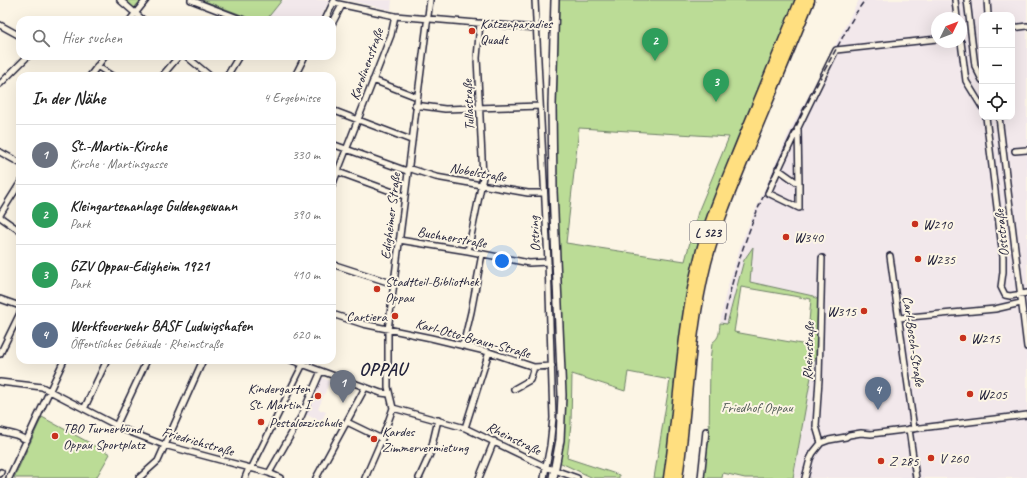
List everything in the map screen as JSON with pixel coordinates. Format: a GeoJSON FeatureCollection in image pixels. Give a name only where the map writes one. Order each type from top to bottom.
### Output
{"type":"FeatureCollection","features":[{"type":"Feature","properties":{"kind":"highway","name":"L 523"},"geometry":{"type":"LineString","coordinates":[[669,478],[685,328],[699,260],[709,227],[730,171],[801,0]]}},
{"type":"Feature","properties":{"kind":"highway","name":"L 523"},"geometry":{"type":"LineString","coordinates":[[677,478],[693,329],[706,262],[737,175],[810,0]]}},
{"type":"Feature","properties":{"kind":"street"},"geometry":{"type":"LineString","coordinates":[[120,0],[138,16]]}},
{"type":"Feature","properties":{"kind":"street"},"geometry":{"type":"LineString","coordinates":[[133,16],[146,0]]}},
{"type":"Feature","properties":{"kind":"street"},"geometry":{"type":"LineString","coordinates":[[191,0],[233,16]]}},
{"type":"Feature","properties":{"kind":"street","name":"Edigheimer Straße"},"geometry":{"type":"LineString","coordinates":[[393,408],[389,394],[388,330],[407,170],[430,0]]}},
{"type":"Feature","properties":{"kind":"street","name":"Ostring"},"geometry":{"type":"LineString","coordinates":[[535,0],[548,262],[553,418],[544,478]]}},
{"type":"Feature","properties":{"kind":"street"},"geometry":{"type":"LineString","coordinates":[[553,478],[560,440],[562,395],[553,191],[552,105],[556,0]]}},
{"type":"Feature","properties":{"kind":"street"},"geometry":{"type":"LineString","coordinates":[[954,0],[956,12]]}},
{"type":"Feature","properties":{"kind":"street"},"geometry":{"type":"LineString","coordinates":[[967,0],[975,66],[979,73]]}},
{"type":"Feature","properties":{"kind":"street"},"geometry":{"type":"LineString","coordinates":[[987,0],[988,12]]}},
{"type":"Feature","properties":{"kind":"street"},"geometry":{"type":"LineString","coordinates":[[327,16],[334,2],[395,16],[536,28]]}},
{"type":"Feature","properties":{"kind":"street"},"geometry":{"type":"LineString","coordinates":[[336,16],[342,5]]}},
{"type":"Feature","properties":{"kind":"street","name":"Karolinenstraße"},"geometry":{"type":"LineString","coordinates":[[336,177],[391,35],[395,16]]}},
{"type":"Feature","properties":{"kind":"street","name":"Tullastraße"},"geometry":{"type":"LineString","coordinates":[[468,251],[481,185],[482,170],[477,58],[480,23]]}},
{"type":"Feature","properties":{"kind":"street"},"geometry":{"type":"LineString","coordinates":[[0,25],[16,34]]}},
{"type":"Feature","properties":{"kind":"street"},"geometry":{"type":"LineString","coordinates":[[1015,28],[1027,26]]}},
{"type":"Feature","properties":{"kind":"street"},"geometry":{"type":"LineString","coordinates":[[798,126],[799,208],[768,193],[798,126],[836,50],[931,40]]}},
{"type":"Feature","properties":{"kind":"street"},"geometry":{"type":"LineString","coordinates":[[962,48],[966,81],[979,102]]}},
{"type":"Feature","properties":{"kind":"street"},"geometry":{"type":"LineString","coordinates":[[0,84],[24,60]]}},
{"type":"Feature","properties":{"kind":"street"},"geometry":{"type":"LineString","coordinates":[[93,72],[102,60]]}},
{"type":"Feature","properties":{"kind":"street"},"geometry":{"type":"LineString","coordinates":[[165,72],[176,60]]}},
{"type":"Feature","properties":{"kind":"street"},"geometry":{"type":"LineString","coordinates":[[191,60],[205,72]]}},
{"type":"Feature","properties":{"kind":"street"},"geometry":{"type":"LineString","coordinates":[[229,72],[237,60]]}},
{"type":"Feature","properties":{"kind":"street"},"geometry":{"type":"LineString","coordinates":[[297,72],[303,60]]}},
{"type":"Feature","properties":{"kind":"street"},"geometry":{"type":"LineString","coordinates":[[97,66],[106,72]]}},
{"type":"Feature","properties":{"kind":"street"},"geometry":{"type":"LineString","coordinates":[[373,80],[417,96]]}},
{"type":"Feature","properties":{"kind":"street"},"geometry":{"type":"LineString","coordinates":[[416,105],[439,109],[480,109],[540,106]]}},
{"type":"Feature","properties":{"kind":"street"},"geometry":{"type":"LineString","coordinates":[[336,112],[411,140]]}},
{"type":"Feature","properties":{"kind":"street"},"geometry":{"type":"LineString","coordinates":[[986,120],[1003,257],[1001,287],[1005,295],[1025,295]]}},
{"type":"Feature","properties":{"kind":"street","name":"Oststraße"},"geometry":{"type":"LineString","coordinates":[[999,120],[1025,295],[1021,303],[1027,347]]}},
{"type":"Feature","properties":{"kind":"street","name":"Nobelstraße"},"geometry":{"type":"LineString","coordinates":[[336,145],[407,170],[436,177],[528,193],[544,193]]}},
{"type":"Feature","properties":{"kind":"street"},"geometry":{"type":"LineString","coordinates":[[1015,151],[1027,150]]}},
{"type":"Feature","properties":{"kind":"street"},"geometry":{"type":"LineString","coordinates":[[0,152],[16,161]]}},
{"type":"Feature","properties":{"kind":"street"},"geometry":{"type":"LineString","coordinates":[[778,169],[799,184]]}},
{"type":"Feature","properties":{"kind":"street"},"geometry":{"type":"LineString","coordinates":[[338,172],[404,196]]}},
{"type":"Feature","properties":{"kind":"street"},"geometry":{"type":"LineString","coordinates":[[16,190],[0,216],[16,228]]}},
{"type":"Feature","properties":{"kind":"street","name":"Buchnerstraße"},"geometry":{"type":"LineString","coordinates":[[399,240],[529,263],[548,262]]}},
{"type":"Feature","properties":{"kind":"street"},"geometry":{"type":"LineString","coordinates":[[463,346],[482,254]]}},
{"type":"Feature","properties":{"kind":"street","name":"Carl-Bosch-Straße"},"geometry":{"type":"LineString","coordinates":[[890,256],[899,318],[916,478]]}},
{"type":"Feature","properties":{"kind":"street","name":"Rheinstraße"},"geometry":{"type":"LineString","coordinates":[[822,258],[819,379],[816,426],[822,443]]}},
{"type":"Feature","properties":{"kind":"street"},"geometry":{"type":"LineString","coordinates":[[336,265],[394,284]]}},
{"type":"Feature","properties":{"kind":"street"},"geometry":{"type":"LineString","coordinates":[[0,299],[16,305]]}},
{"type":"Feature","properties":{"kind":"street"},"geometry":{"type":"LineString","coordinates":[[899,318],[995,309],[1021,303]]}},
{"type":"Feature","properties":{"kind":"street","name":"Karl-Otto-Braun-Straße"},"geometry":{"type":"LineString","coordinates":[[336,315],[388,330],[431,338],[489,352],[534,366],[552,366]]}},
{"type":"Feature","properties":{"kind":"street"},"geometry":{"type":"LineString","coordinates":[[0,354],[16,321]]}},
{"type":"Feature","properties":{"kind":"street"},"geometry":{"type":"LineString","coordinates":[[465,428],[489,352]]}},
{"type":"Feature","properties":{"kind":"street"},"geometry":{"type":"LineString","coordinates":[[9,478],[62,364]]}},
{"type":"Feature","properties":{"kind":"street"},"geometry":{"type":"LineString","coordinates":[[84,409],[105,364]]}},
{"type":"Feature","properties":{"kind":"street"},"geometry":{"type":"LineString","coordinates":[[116,426],[145,364]]}},
{"type":"Feature","properties":{"kind":"street"},"geometry":{"type":"LineString","coordinates":[[139,478],[158,461],[201,364]]}},
{"type":"Feature","properties":{"kind":"street"},"geometry":{"type":"LineString","coordinates":[[245,478],[304,364]]}},
{"type":"Feature","properties":{"kind":"street"},"geometry":{"type":"LineString","coordinates":[[309,364],[321,371],[365,388],[389,394]]}},
{"type":"Feature","properties":{"kind":"street"},"geometry":{"type":"LineString","coordinates":[[514,389],[530,380],[534,366]]}},
{"type":"Feature","properties":{"kind":"street"},"geometry":{"type":"LineString","coordinates":[[269,473],[301,417],[321,371]]}},
{"type":"Feature","properties":{"kind":"street","name":"Friedrichstraße"},"geometry":{"type":"LineString","coordinates":[[0,382],[42,387],[116,426],[164,445],[269,473],[280,478]]}},
{"type":"Feature","properties":{"kind":"street"},"geometry":{"type":"LineString","coordinates":[[316,478],[365,388]]}},
{"type":"Feature","properties":{"kind":"street"},"geometry":{"type":"LineString","coordinates":[[365,478],[382,439],[393,408]]}},
{"type":"Feature","properties":{"kind":"street","name":"Rheinstraße"},"geometry":{"type":"LineString","coordinates":[[393,408],[465,428],[546,467],[577,478]]}},
{"type":"Feature","properties":{"kind":"street"},"geometry":{"type":"LineString","coordinates":[[805,478],[810,459],[817,448],[822,443],[829,440],[855,435],[1027,415]]}},
{"type":"Feature","properties":{"kind":"street"},"geometry":{"type":"LineString","coordinates":[[419,478],[430,454],[438,420]]}},
{"type":"Feature","properties":{"kind":"street"},"geometry":{"type":"LineString","coordinates":[[347,422],[382,439]]}},
{"type":"Feature","properties":{"kind":"street"},"geometry":{"type":"LineString","coordinates":[[0,431],[16,435],[27,440]]}},
{"type":"Feature","properties":{"kind":"street"},"geometry":{"type":"LineString","coordinates":[[700,478],[706,431]]}},
{"type":"Feature","properties":{"kind":"street"},"geometry":{"type":"LineString","coordinates":[[479,478],[494,441]]}},
{"type":"Feature","properties":{"kind":"shaded area"},"geometry":{"type":"Polygon","coordinates":[[[282,0],[330,0],[321,16],[269,16],[282,0]]]}},
{"type":"Feature","properties":{"kind":"shaded area"},"geometry":{"type":"Polygon","coordinates":[[[346,0],[392,0],[391,10],[346,0]]]}},
{"type":"Feature","properties":{"kind":"shaded area"},"geometry":{"type":"Polygon","coordinates":[[[859,0],[1027,0],[1027,478],[793,478],[814,360],[816,356],[818,301],[813,296],[750,282],[752,248],[744,260],[727,325],[720,323],[726,292],[742,241],[790,130],[859,0]]]}},
{"type":"Feature","properties":{"kind":"shaded area","name":"Kindergarten St. Martin I"},"geometry":{"type":"Polygon","coordinates":[[[321,377],[330,381],[318,409],[326,412],[321,422],[305,414],[321,377]]]}},
{"type":"Feature","properties":{"kind":"green space"},"geometry":{"type":"Polygon","coordinates":[[[125,0],[141,0],[134,8],[125,0]]]}},
{"type":"Feature","properties":{"kind":"green space"},"geometry":{"type":"Polygon","coordinates":[[[202,0],[282,0],[269,16],[244,16],[202,0]]]}},
{"type":"Feature","properties":{"kind":"green space"},"geometry":{"type":"Polygon","coordinates":[[[559,0],[797,0],[707,224],[666,478],[654,478],[670,380],[628,372],[625,391],[572,374],[571,424],[567,458],[619,475],[619,478],[593,478],[559,462],[565,393],[556,178],[559,0]],[[579,128],[566,243],[685,261],[698,212],[729,137],[579,128]]]}},
{"type":"Feature","properties":{"kind":"green space","name":"Friedhof Oppau"},"geometry":{"type":"Polygon","coordinates":[[[753,247],[750,282],[813,296],[818,300],[816,356],[814,360],[793,478],[745,478],[723,473],[722,478],[703,478],[709,436],[710,362],[712,343],[718,337],[720,323],[727,324],[744,260],[753,247]],[[741,287],[734,332],[807,345],[811,299],[741,287]]]}},
{"type":"Feature","properties":{"kind":"green space","name":"TBO Turnerbund Oppau Sportplatz"},"geometry":{"type":"Polygon","coordinates":[[[42,417],[110,454],[96,478],[14,478],[42,417]]]}},
{"type":"Feature","properties":{"kind":"railway"},"geometry":{"type":"LineString","coordinates":[[724,320],[730,290],[760,203],[813,92],[852,20],[865,0]]}},
{"type":"Feature","properties":{"kind":"place","name":"Katzenparadies Quadt"},"geometry":{"type":"Point","coordinates":[472,31]}},
{"type":"Feature","properties":{"kind":"place","name":"Kleingartenanlage Guldengewann"},"geometry":{"type":"Point","coordinates":[655,61]}},
{"type":"Feature","properties":{"kind":"place","name":"GZV Oppau-Edigheim 1921"},"geometry":{"type":"Point","coordinates":[716,102]}},
{"type":"Feature","properties":{"kind":"place","name":"W210"},"geometry":{"type":"Point","coordinates":[915,224]}},
{"type":"Feature","properties":{"kind":"place","name":"W340"},"geometry":{"type":"Point","coordinates":[786,237]}},
{"type":"Feature","properties":{"kind":"place","name":"W235"},"geometry":{"type":"Point","coordinates":[918,259]}},
{"type":"Feature","properties":{"kind":"place","name":"Stadtteil-Bibliothek Oppau"},"geometry":{"type":"Point","coordinates":[377,289]}},
{"type":"Feature","properties":{"kind":"place","name":"W315"},"geometry":{"type":"Point","coordinates":[864,311]}},
{"type":"Feature","properties":{"kind":"place","name":"Cartiera"},"geometry":{"type":"Point","coordinates":[395,316]}},
{"type":"Feature","properties":{"kind":"place","name":"W215"},"geometry":{"type":"Point","coordinates":[963,338]}},
{"type":"Feature","properties":{"kind":"place","name":"W205"},"geometry":{"type":"Point","coordinates":[970,394]}},
{"type":"Feature","properties":{"kind":"place","name":"Kindergarten St. Martin I"},"geometry":{"type":"Point","coordinates":[318,396]}},
{"type":"Feature","properties":{"kind":"place","name":"St.-Martin-Kirche"},"geometry":{"type":"Point","coordinates":[343,403]}},
{"type":"Feature","properties":{"kind":"place","name":"Werkfeuerwehr BASF Ludwigshafen"},"geometry":{"type":"Point","coordinates":[878,410]}},
{"type":"Feature","properties":{"kind":"place","name":"Pestalozzischule"},"geometry":{"type":"Point","coordinates":[261,422]}},
{"type":"Feature","properties":{"kind":"place","name":"TBO Turnerbund Oppau Sportplatz"},"geometry":{"type":"Point","coordinates":[55,436]}},
{"type":"Feature","properties":{"kind":"place","name":"Kardes Zimmervermietung"},"geometry":{"type":"Point","coordinates":[374,439]}},
{"type":"Feature","properties":{"kind":"place","name":"V 260"},"geometry":{"type":"Point","coordinates":[931,458]}},
{"type":"Feature","properties":{"kind":"place","name":"Z 285"},"geometry":{"type":"Point","coordinates":[881,461]}},
{"type":"Feature","properties":{"kind":"district","name":"OPPAU"},"geometry":{"type":"Point","coordinates":[383,369]}}]}
